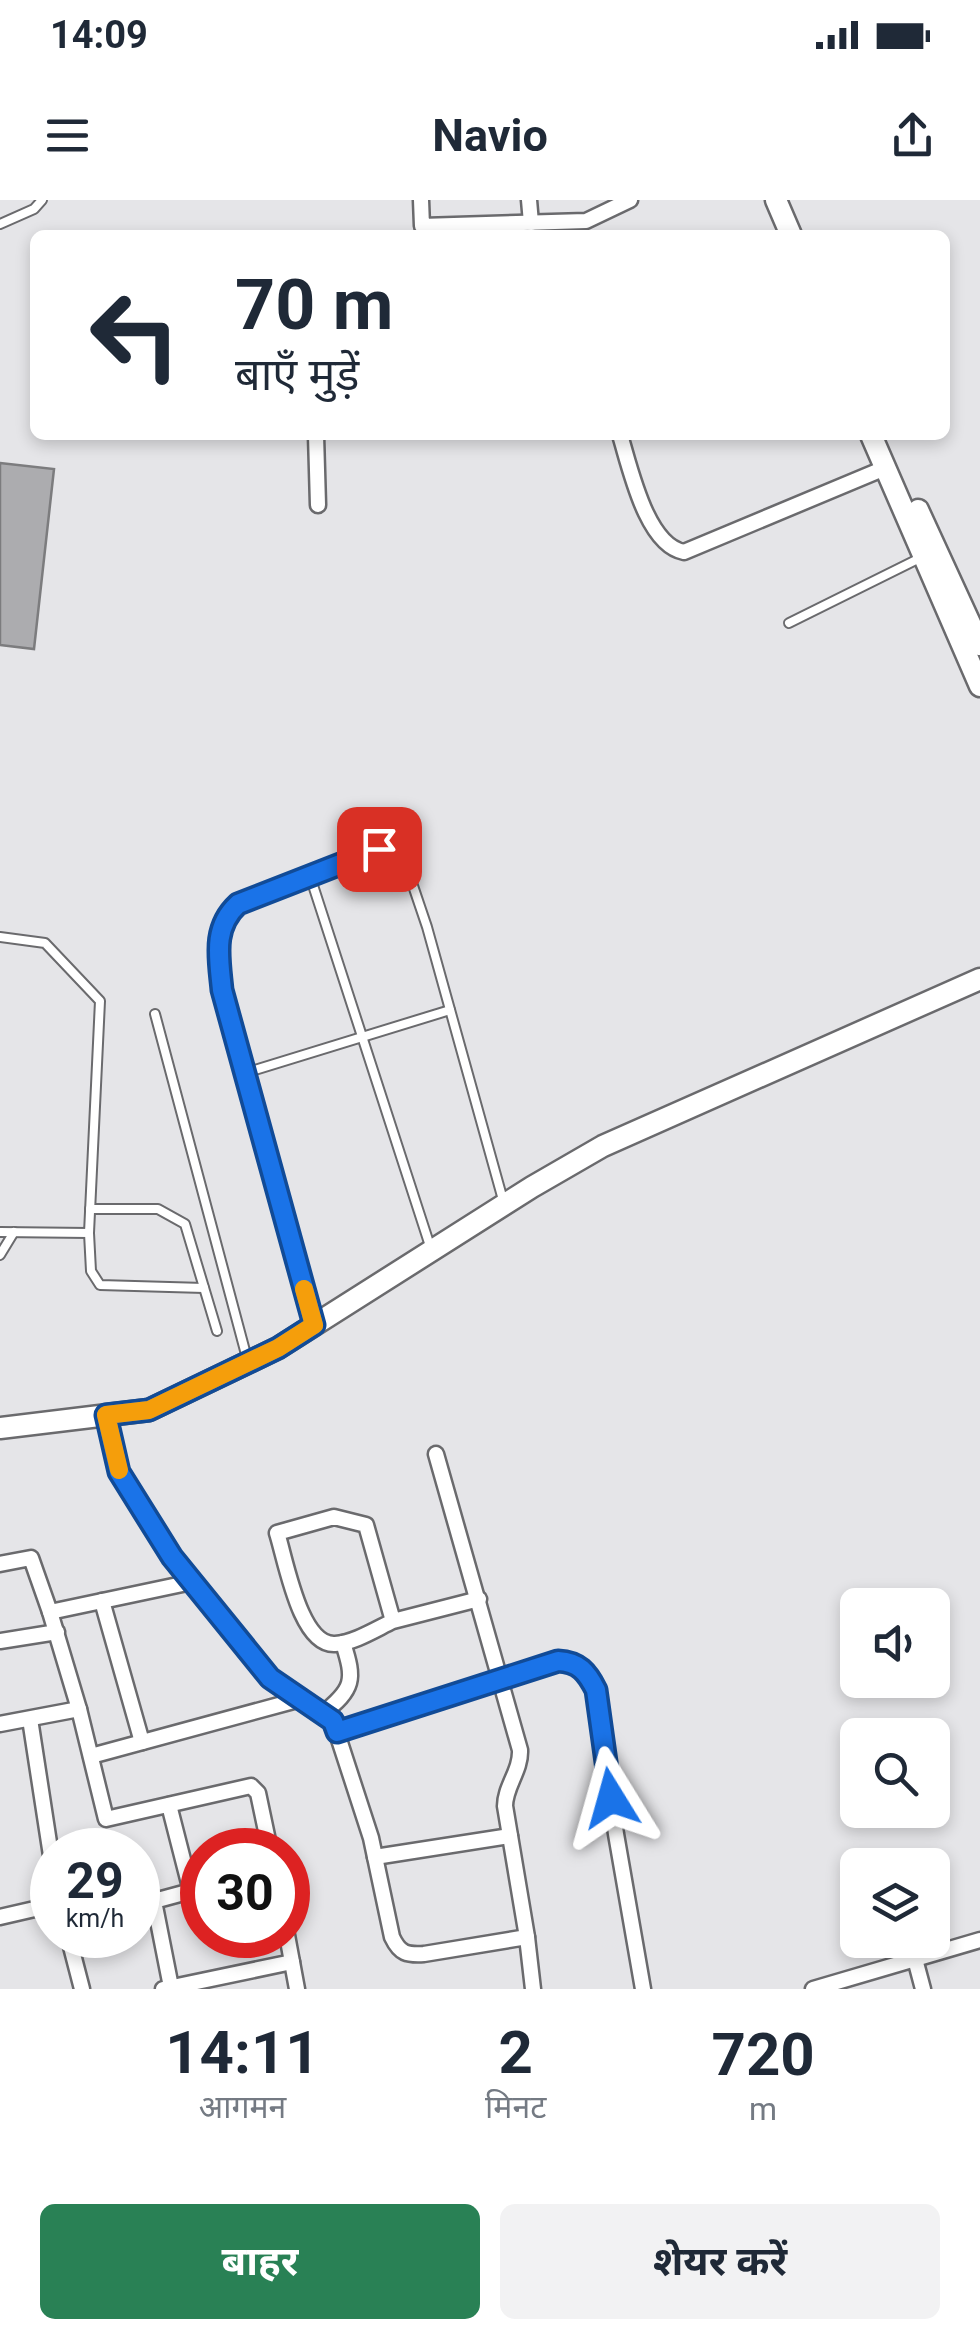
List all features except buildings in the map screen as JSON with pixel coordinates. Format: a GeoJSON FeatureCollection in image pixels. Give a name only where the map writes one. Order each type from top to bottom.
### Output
{"type":"FeatureCollection","features":[{"type":"Feature","properties":{"kind":"street"},"geometry":{"type":"LineString","coordinates":[[421,200],[422,230]]}},
{"type":"Feature","properties":{"kind":"street"},"geometry":{"type":"LineString","coordinates":[[529,200],[532,223]]}},
{"type":"Feature","properties":{"kind":"street"},"geometry":{"type":"LineString","coordinates":[[436,230],[532,223],[586,228],[630,200]]}},
{"type":"Feature","properties":{"kind":"street"},"geometry":{"type":"LineString","coordinates":[[764,200],[778,230]]}},
{"type":"Feature","properties":{"kind":"street"},"geometry":{"type":"LineString","coordinates":[[776,200],[789,230]]}},
{"type":"Feature","properties":{"kind":"street"},"geometry":{"type":"LineString","coordinates":[[316,440],[318,505]]}},
{"type":"Feature","properties":{"kind":"street"},"geometry":{"type":"LineString","coordinates":[[622,440],[650,522],[665,542],[684,552],[885,468]]}},
{"type":"Feature","properties":{"kind":"street"},"geometry":{"type":"LineString","coordinates":[[873,440],[980,686]]}},
{"type":"Feature","properties":{"kind":"street"},"geometry":{"type":"LineString","coordinates":[[886,440],[980,645]]}},
{"type":"Feature","properties":{"kind":"street"},"geometry":{"type":"LineString","coordinates":[[0,1428],[149,1410],[314,1325],[603,1146],[980,979]]}},
{"type":"Feature","properties":{"kind":"street"},"geometry":{"type":"LineString","coordinates":[[106,1415],[119,1472],[172,1557],[270,1678],[333,1721],[374,1858],[392,1937],[403,1953],[424,1954],[526,1936]]}},
{"type":"Feature","properties":{"kind":"street"},"geometry":{"type":"LineString","coordinates":[[436,1454],[520,1750],[518,1767],[505,1796],[533,1989]]}},
{"type":"Feature","properties":{"kind":"street"},"geometry":{"type":"LineString","coordinates":[[393,1621],[366,1525],[334,1517],[277,1534],[304,1620],[313,1636],[324,1643],[342,1642],[393,1621],[479,1599]]}},
{"type":"Feature","properties":{"kind":"street"},"geometry":{"type":"LineString","coordinates":[[0,1564],[31,1558],[58,1632],[106,1819],[252,1786],[258,1793],[265,1828]]}},
{"type":"Feature","properties":{"kind":"street"},"geometry":{"type":"LineString","coordinates":[[50,1612],[192,1582]]}},
{"type":"Feature","properties":{"kind":"street"},"geometry":{"type":"LineString","coordinates":[[102,1601],[142,1742]]}},
{"type":"Feature","properties":{"kind":"street"},"geometry":{"type":"LineString","coordinates":[[0,1641],[58,1632]]}},
{"type":"Feature","properties":{"kind":"street"},"geometry":{"type":"LineString","coordinates":[[322,1714],[340,1700],[351,1680],[352,1669],[342,1642]]}},
{"type":"Feature","properties":{"kind":"street"},"geometry":{"type":"LineString","coordinates":[[337,1732],[558,1661],[570,1662],[589,1675],[596,1690],[643,1989]]}},
{"type":"Feature","properties":{"kind":"street"},"geometry":{"type":"LineString","coordinates":[[90,1756],[301,1699]]}},
{"type":"Feature","properties":{"kind":"street"},"geometry":{"type":"LineString","coordinates":[[0,1724],[79,1709]]}},
{"type":"Feature","properties":{"kind":"street"},"geometry":{"type":"LineString","coordinates":[[30,1719],[47,1828]]}},
{"type":"Feature","properties":{"kind":"street"},"geometry":{"type":"LineString","coordinates":[[168,1805],[180,1840]]}},
{"type":"Feature","properties":{"kind":"street"},"geometry":{"type":"LineString","coordinates":[[374,1858],[510,1836]]}},
{"type":"Feature","properties":{"kind":"street"},"geometry":{"type":"LineString","coordinates":[[0,1917],[30,1910]]}},
{"type":"Feature","properties":{"kind":"street"},"geometry":{"type":"LineString","coordinates":[[817,1989],[980,1940]]}},
{"type":"Feature","properties":{"kind":"street"},"geometry":{"type":"LineString","coordinates":[[160,1941],[167,1988],[217,1983],[292,1962]]}},
{"type":"Feature","properties":{"kind":"street"},"geometry":{"type":"LineString","coordinates":[[74,1958],[82,1989]]}},
{"type":"Feature","properties":{"kind":"street"},"geometry":{"type":"LineString","coordinates":[[291,1958],[297,1989]]}},
{"type":"Feature","properties":{"kind":"street"},"geometry":{"type":"LineString","coordinates":[[915,1959],[923,1989]]}},
{"type":"Feature","properties":{"kind":"lane"},"geometry":{"type":"LineString","coordinates":[[0,224],[34,209],[42,200]]}},
{"type":"Feature","properties":{"kind":"lane"},"geometry":{"type":"LineString","coordinates":[[789,623],[924,556]]}},
{"type":"Feature","properties":{"kind":"lane"},"geometry":{"type":"LineString","coordinates":[[314,1325],[222,990],[218,941],[226,915],[238,904],[379,849],[402,858],[427,927],[504,1204]]}},
{"type":"Feature","properties":{"kind":"lane"},"geometry":{"type":"LineString","coordinates":[[310,876],[432,1250]]}},
{"type":"Feature","properties":{"kind":"lane"},"geometry":{"type":"LineString","coordinates":[[0,937],[44,943],[100,1001],[88,1233],[91,1271],[100,1284],[204,1288]]}},
{"type":"Feature","properties":{"kind":"lane"},"geometry":{"type":"LineString","coordinates":[[244,1073],[450,1010]]}},
{"type":"Feature","properties":{"kind":"lane"},"geometry":{"type":"LineString","coordinates":[[155,1014],[248,1362]]}},
{"type":"Feature","properties":{"kind":"lane"},"geometry":{"type":"LineString","coordinates":[[90,1209],[158,1208],[185,1224],[216,1331]]}},
{"type":"Feature","properties":{"kind":"lane"},"geometry":{"type":"LineString","coordinates":[[0,1232],[88,1233]]}},
{"type":"Feature","properties":{"kind":"lane"},"geometry":{"type":"LineString","coordinates":[[0,1255],[14,1232]]}},
{"type":"Feature","properties":{"kind":"slow traffic"},"geometry":{"type":"LineString","coordinates":[[119,1470],[106,1415],[149,1410],[278,1348],[314,1325],[304,1289]]}},
{"type":"Feature","properties":{"kind":"route"},"geometry":{"type":"LineString","coordinates":[[379,849],[238,904],[226,915],[218,941],[222,990],[314,1325],[278,1348],[149,1410],[106,1415],[119,1472],[172,1557],[270,1678],[333,1721],[337,1732],[558,1661],[570,1662],[589,1675],[596,1690],[611,1798]]}}]}
